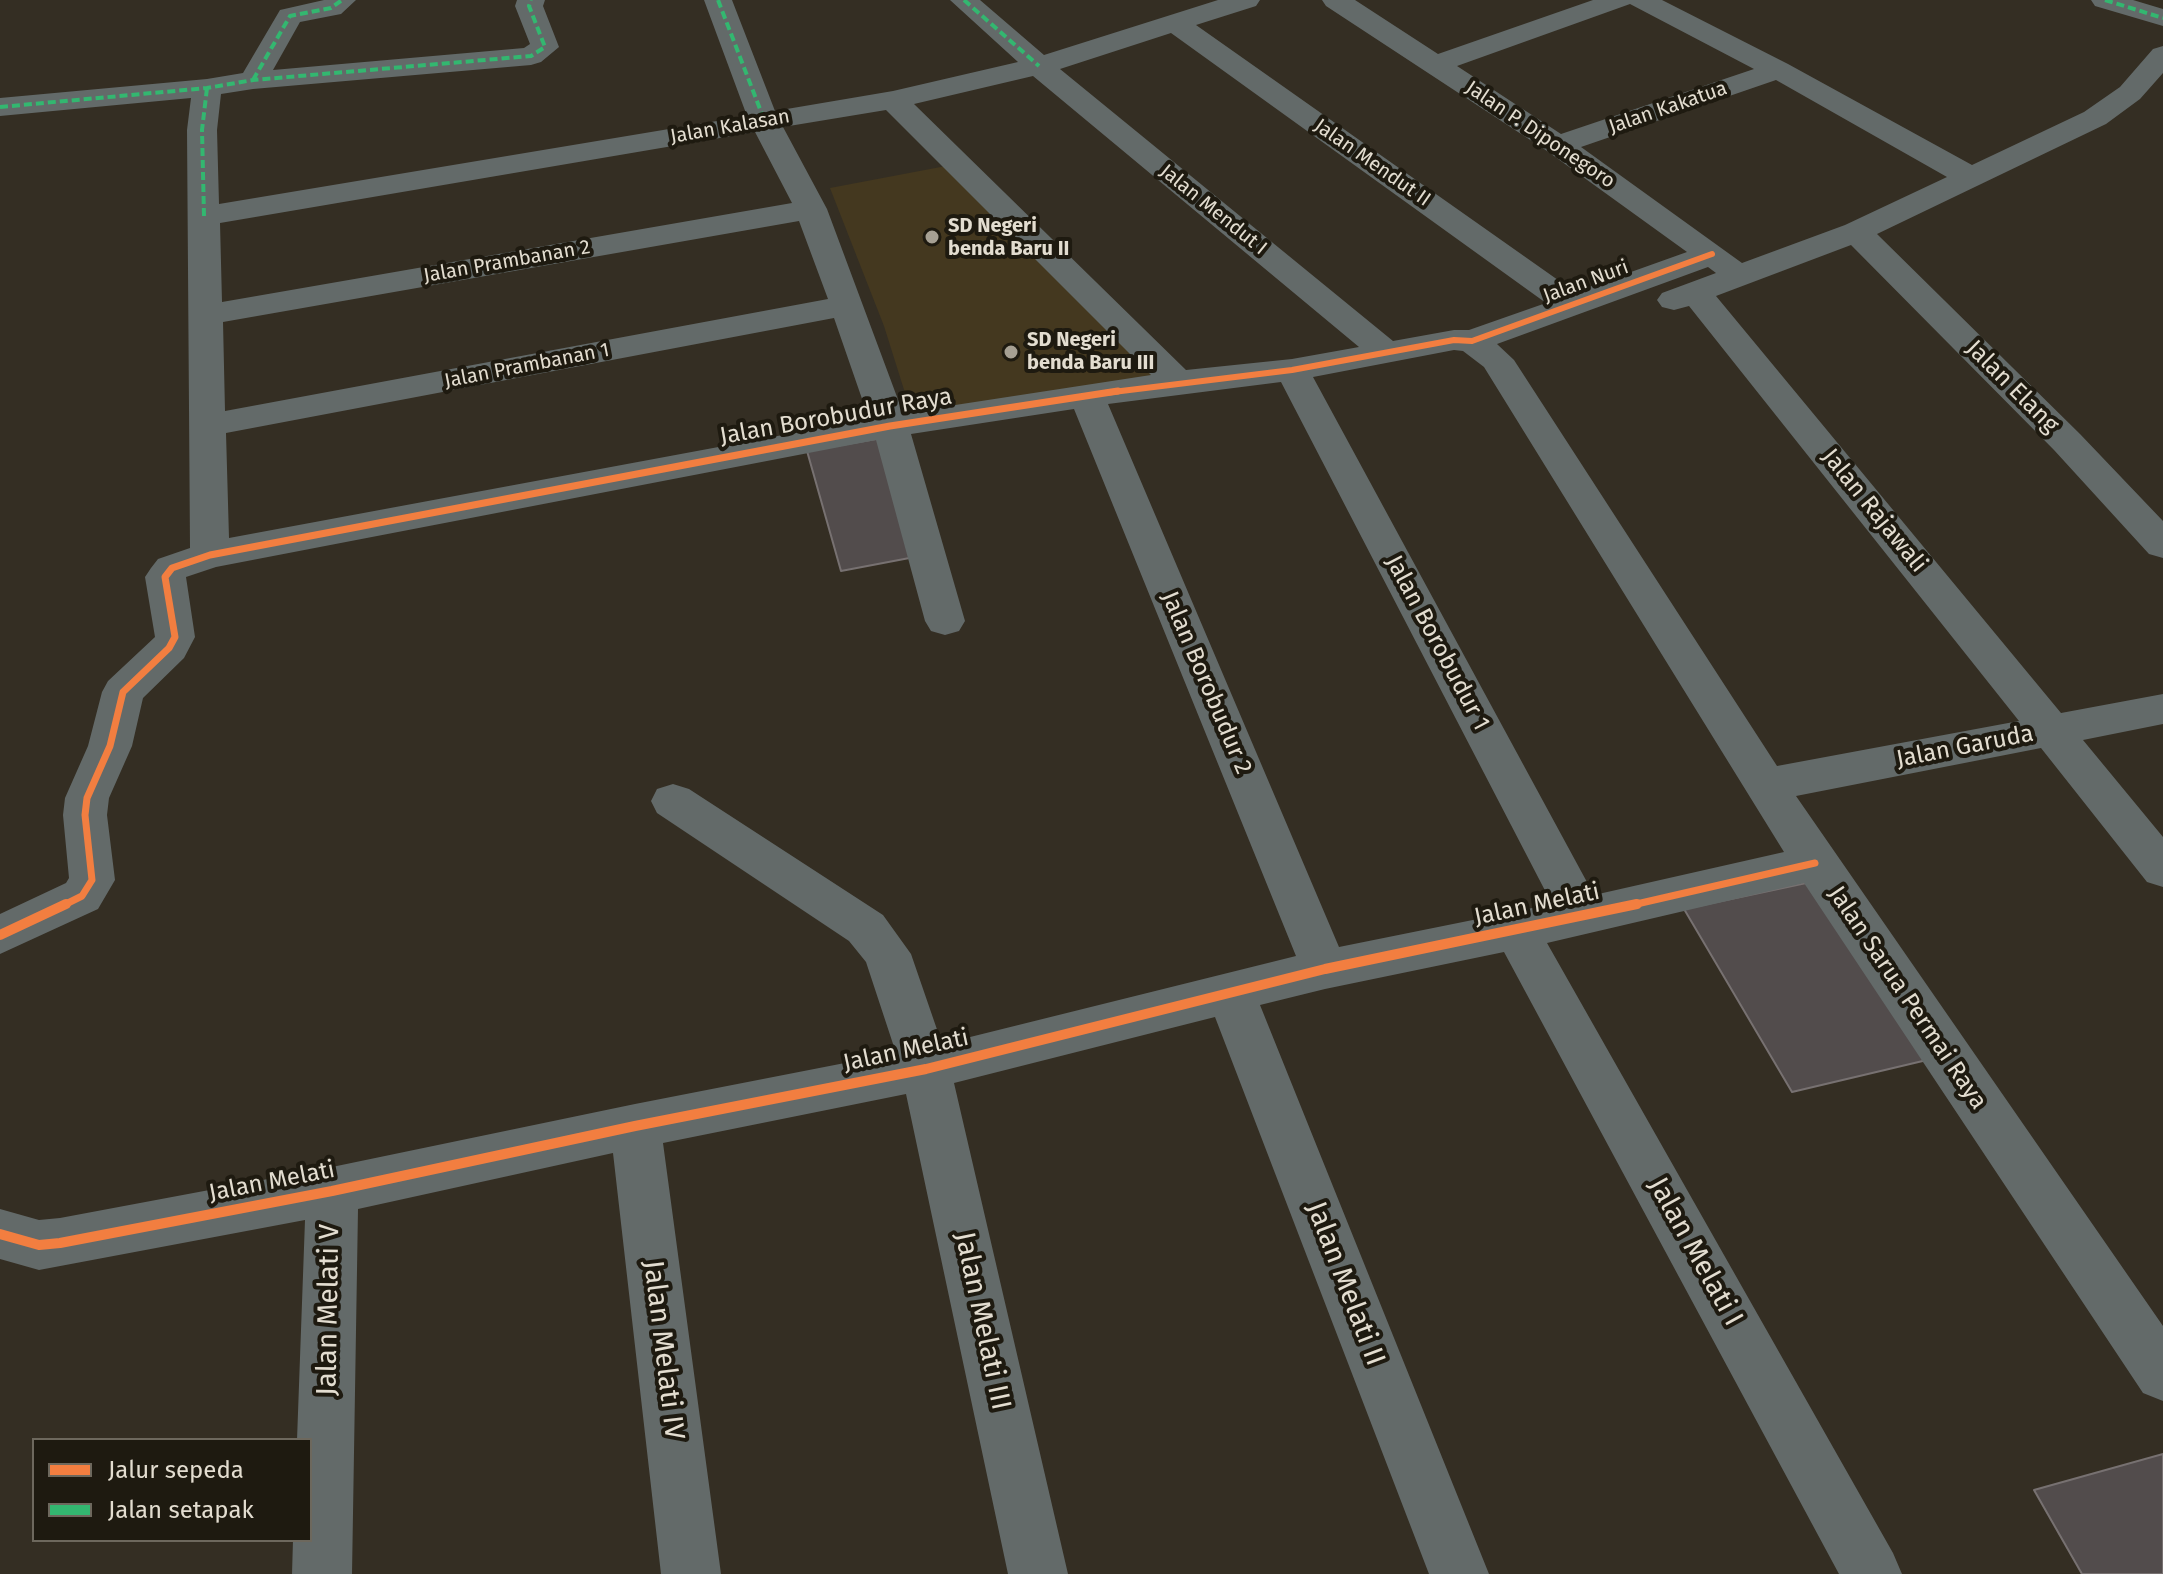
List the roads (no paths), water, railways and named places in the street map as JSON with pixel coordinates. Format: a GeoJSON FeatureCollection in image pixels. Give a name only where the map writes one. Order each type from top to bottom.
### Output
{"type":"FeatureCollection","features":[{"type":"Feature","properties":{"kind":"street"},"geometry":{"type":"LineString","coordinates":[[253,80],[290,16],[331,8],[342,0]]}},
{"type":"Feature","properties":{"kind":"street"},"geometry":{"type":"LineString","coordinates":[[0,107],[207,88],[253,80],[531,56],[545,47],[529,6],[531,0]]}},
{"type":"Feature","properties":{"kind":"street"},"geometry":{"type":"LineString","coordinates":[[718,0],[765,122],[811,209],[847,306],[890,426],[945,621]]}},
{"type":"Feature","properties":{"kind":"street","name":"Jalan Mendut I"},"geometry":{"type":"LineString","coordinates":[[964,0],[1039,66],[1388,354]]}},
{"type":"Feature","properties":{"kind":"street","name":"Jalan Kalasan"},"geometry":{"type":"LineString","coordinates":[[204,216],[893,100],[1039,66],[1246,0]]}},
{"type":"Feature","properties":{"kind":"street","name":"Jalan P. Diponegoro"},"geometry":{"type":"LineString","coordinates":[[1336,0],[1558,145],[1740,275]]}},
{"type":"Feature","properties":{"kind":"street"},"geometry":{"type":"LineString","coordinates":[[1434,65],[1619,0]]}},
{"type":"Feature","properties":{"kind":"street"},"geometry":{"type":"LineString","coordinates":[[1641,0],[1778,70],[1971,177]]}},
{"type":"Feature","properties":{"kind":"street"},"geometry":{"type":"LineString","coordinates":[[2105,0],[2163,18]]}},
{"type":"Feature","properties":{"kind":"street","name":"Jalan Mendut II"},"geometry":{"type":"LineString","coordinates":[[1174,22],[1569,304]]}},
{"type":"Feature","properties":{"kind":"street","name":"Jalan Nuri"},"geometry":{"type":"LineString","coordinates":[[1484,350],[1696,293],[1856,232],[2095,118],[2130,93],[2163,55]]}},
{"type":"Feature","properties":{"kind":"street","name":"Jalan Kakatua"},"geometry":{"type":"LineString","coordinates":[[1558,145],[1778,70]]}},
{"type":"Feature","properties":{"kind":"street"},"geometry":{"type":"LineString","coordinates":[[207,88],[202,130],[210,555]]}},
{"type":"Feature","properties":{"kind":"street"},"geometry":{"type":"LineString","coordinates":[[893,100],[1178,382]]}},
{"type":"Feature","properties":{"kind":"street","name":"Jalan Prambanan 2"},"geometry":{"type":"LineString","coordinates":[[204,315],[811,209]]}},
{"type":"Feature","properties":{"kind":"street","name":"Jalan Elang"},"geometry":{"type":"LineString","coordinates":[[1856,232],[2067,442],[2163,545]]}},
{"type":"Feature","properties":{"kind":"street","name":"Jalan Nuri"},"geometry":{"type":"LineString","coordinates":[[1484,350],[1569,304],[1712,254]]}},
{"type":"Feature","properties":{"kind":"street","name":"Jalan Rajawali"},"geometry":{"type":"LineString","coordinates":[[1696,293],[2163,869]]}},
{"type":"Feature","properties":{"kind":"street","name":"Jalan Prambanan 1"},"geometry":{"type":"LineString","coordinates":[[208,425],[847,306]]}},
{"type":"Feature","properties":{"kind":"street","name":"Jalan Borobudur Raya"},"geometry":{"type":"LineString","coordinates":[[0,935],[82,896],[92,880],[85,815],[87,798],[110,746],[123,692],[169,648],[175,637],[165,577],[172,568],[210,555],[890,426],[1178,382],[1292,370],[1454,340],[1484,350]]}},
{"type":"Feature","properties":{"kind":"street","name":"Jalan Sarua Permai Raya"},"geometry":{"type":"LineString","coordinates":[[1484,350],[1815,863],[2163,1374]]}},
{"type":"Feature","properties":{"kind":"street","name":"Jalan Borobudur 1"},"geometry":{"type":"LineString","coordinates":[[1292,370],[1582,916]]}},
{"type":"Feature","properties":{"kind":"street","name":"Jalan Borobudur 2"},"geometry":{"type":"LineString","coordinates":[[1087,397],[1325,969]]}},
{"type":"Feature","properties":{"kind":"street","name":"Jalan Garuda"},"geometry":{"type":"LineString","coordinates":[[1766,785],[2163,709]]}},
{"type":"Feature","properties":{"kind":"street","name":"Jalan Melati III"},"geometry":{"type":"LineString","coordinates":[[673,801],[866,928],[887,954],[926,1069],[1038,1574]]}},
{"type":"Feature","properties":{"kind":"street","name":"Jalan Melati"},"geometry":{"type":"LineString","coordinates":[[0,1234],[39,1245],[60,1243],[332,1191],[635,1126],[926,1069],[1325,969],[1516,931],[1815,863]]}},
{"type":"Feature","properties":{"kind":"street","name":"Jalan Melati I"},"geometry":{"type":"LineString","coordinates":[[1516,931],[1872,1574]]}},
{"type":"Feature","properties":{"kind":"street","name":"Jalan Melati II"},"geometry":{"type":"LineString","coordinates":[[1231,994],[1459,1574]]}},
{"type":"Feature","properties":{"kind":"street","name":"Jalan Melati IV"},"geometry":{"type":"LineString","coordinates":[[635,1126],[691,1574]]}},
{"type":"Feature","properties":{"kind":"street","name":"Jalan Melati V"},"geometry":{"type":"LineString","coordinates":[[322,1574],[332,1191]]}},
{"type":"Feature","properties":{"kind":"place","name":"SD Negeri benda Baru II"},"geometry":{"type":"Point","coordinates":[932,237]}},
{"type":"Feature","properties":{"kind":"place","name":"SD Negeri benda Baru III"},"geometry":{"type":"Point","coordinates":[1011,352]}}]}
